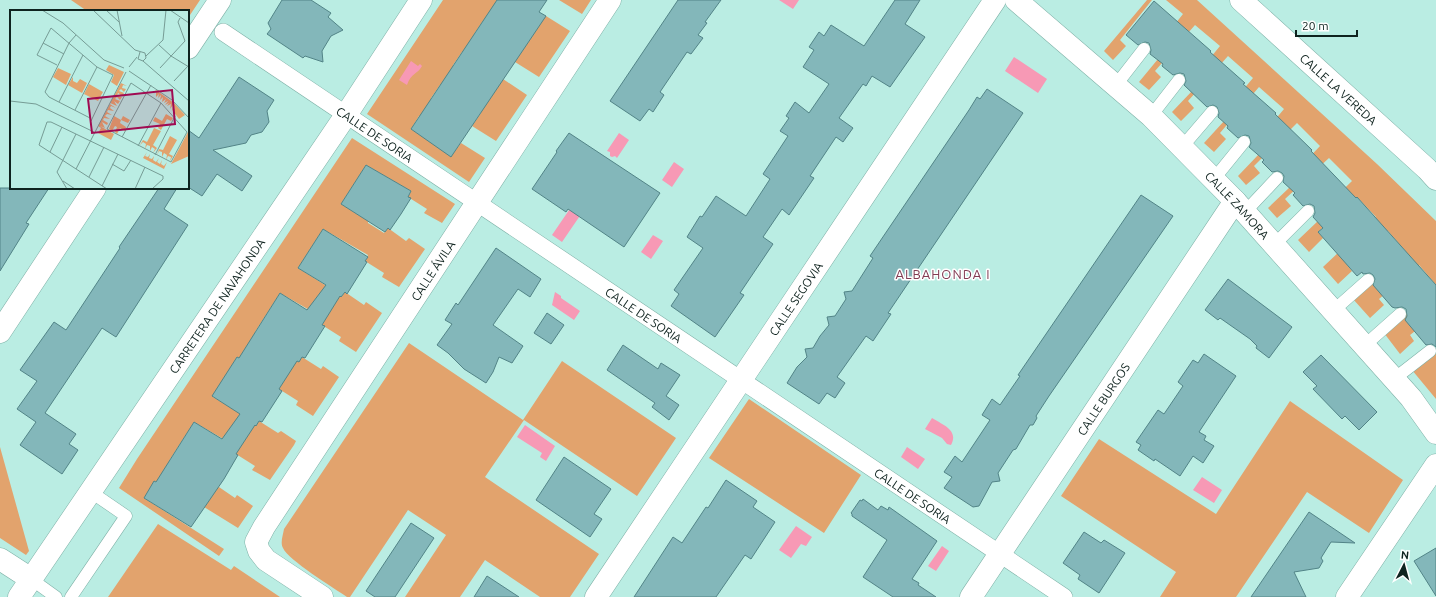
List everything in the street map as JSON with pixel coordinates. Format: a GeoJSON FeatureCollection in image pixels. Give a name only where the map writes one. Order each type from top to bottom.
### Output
{"type":"FeatureCollection","features":[{"type":"Feature","properties":{"kind":"street"},"geometry":{"type":"LineString","coordinates":[[189,46],[220,0]]}},
{"type":"Feature","properties":{"kind":"street","name":"CARRETERA DE NAVAHONDA"},"geometry":{"type":"LineString","coordinates":[[19,597],[346,115],[421,0]]}},
{"type":"Feature","properties":{"kind":"street","name":"CALLE ÁVILA"},"geometry":{"type":"LineString","coordinates":[[322,597],[266,560],[259,550],[256,542],[264,527],[610,0]]}},
{"type":"Feature","properties":{"kind":"street","name":"CALLE SEGOVIA"},"geometry":{"type":"LineString","coordinates":[[596,597],[995,0]]}},
{"type":"Feature","properties":{"kind":"street","name":"CALLE ZAMORA"},"geometry":{"type":"LineString","coordinates":[[1016,0],[1151,116],[1214,179],[1411,398],[1436,433]]}},
{"type":"Feature","properties":{"kind":"street","name":"CALLE LA VEREDA"},"geometry":{"type":"LineString","coordinates":[[1241,0],[1427,168],[1436,178]]}},
{"type":"Feature","properties":{"kind":"street","name":"CALLE DE SORIA"},"geometry":{"type":"LineString","coordinates":[[223,32],[1064,597]]}},
{"type":"Feature","properties":{"kind":"street"},"geometry":{"type":"LineString","coordinates":[[0,332],[94,189]]}},
{"type":"Feature","properties":{"kind":"street","name":"CALLE BURGOS"},"geometry":{"type":"LineString","coordinates":[[971,597],[1240,207]]}},
{"type":"Feature","properties":{"kind":"street"},"geometry":{"type":"LineString","coordinates":[[1347,597],[1436,465]]}},
{"type":"Feature","properties":{"kind":"street"},"geometry":{"type":"LineString","coordinates":[[0,559],[31,579]]}},
{"type":"Feature","properties":{"kind":"lane"},"geometry":{"type":"LineString","coordinates":[[1116,85],[1144,49]]}},
{"type":"Feature","properties":{"kind":"lane"},"geometry":{"type":"LineString","coordinates":[[1151,116],[1179,80]]}},
{"type":"Feature","properties":{"kind":"lane"},"geometry":{"type":"LineString","coordinates":[[1182,147],[1212,112]]}},
{"type":"Feature","properties":{"kind":"lane"},"geometry":{"type":"LineString","coordinates":[[1214,179],[1244,142]]}},
{"type":"Feature","properties":{"kind":"lane"},"geometry":{"type":"LineString","coordinates":[[1240,207],[1277,178]]}},
{"type":"Feature","properties":{"kind":"lane"},"geometry":{"type":"LineString","coordinates":[[1274,245],[1308,211]]}},
{"type":"Feature","properties":{"kind":"lane"},"geometry":{"type":"LineString","coordinates":[[1333,311],[1368,280]]}},
{"type":"Feature","properties":{"kind":"lane"},"geometry":{"type":"LineString","coordinates":[[1364,346],[1400,314]]}},
{"type":"Feature","properties":{"kind":"lane"},"geometry":{"type":"LineString","coordinates":[[1394,379],[1430,351]]}},
{"type":"Feature","properties":{"kind":"lane"},"geometry":{"type":"LineString","coordinates":[[71,597],[126,516],[90,492]]}},
{"type":"Feature","properties":{"kind":"lane"},"geometry":{"type":"LineString","coordinates":[[31,579],[56,597]]}},
{"type":"Feature","properties":{"kind":"shaded area"},"geometry":{"type":"Polygon","coordinates":[[[71,0],[200,0],[189,16],[189,10],[86,10],[71,0]]]}},
{"type":"Feature","properties":{"kind":"shaded area"},"geometry":{"type":"Polygon","coordinates":[[[443,0],[497,0],[496,2],[546,16],[570,31],[539,77],[515,62],[489,25],[483,21],[474,34],[480,39],[468,56],[462,52],[453,65],[494,92],[503,79],[527,95],[496,141],[472,126],[481,113],[440,85],[431,98],[437,103],[426,120],[419,116],[411,129],[451,156],[461,143],[485,158],[469,182],[367,114],[443,0]]]}},
{"type":"Feature","properties":{"kind":"shaded area"},"geometry":{"type":"Polygon","coordinates":[[[559,0],[591,0],[582,14],[559,0]]]}},
{"type":"Feature","properties":{"kind":"shaded area"},"geometry":{"type":"Polygon","coordinates":[[[779,0],[799,0],[793,9],[779,0]]]}},
{"type":"Feature","properties":{"kind":"shaded area"},"geometry":{"type":"Polygon","coordinates":[[[1147,0],[1152,0],[1120,40],[1126,46],[1113,60],[1104,51],[1147,0]]]}},
{"type":"Feature","properties":{"kind":"shaded area"},"geometry":{"type":"Polygon","coordinates":[[[1166,0],[1197,0],[1377,164],[1436,221],[1436,285],[1419,265],[1379,299],[1384,305],[1370,318],[1353,299],[1406,252],[1388,231],[1347,265],[1352,271],[1338,284],[1323,267],[1376,217],[1357,197],[1318,232],[1323,238],[1309,252],[1298,240],[1319,220],[1316,216],[1352,181],[1329,158],[1285,199],[1291,206],[1277,218],[1268,208],[1290,187],[1286,182],[1320,146],[1297,123],[1254,166],[1260,173],[1246,185],[1238,176],[1259,154],[1252,147],[1284,109],[1259,87],[1220,133],[1226,139],[1214,152],[1204,143],[1225,120],[1221,116],[1253,78],[1228,56],[1188,101],[1194,108],[1181,121],[1172,112],[1193,90],[1188,85],[1220,46],[1195,25],[1155,71],[1161,77],[1149,90],[1139,82],[1158,59],[1152,53],[1183,14],[1166,0]]]}},
{"type":"Feature","properties":{"kind":"shaded area"},"geometry":{"type":"Polygon","coordinates":[[[1014,57],[1047,79],[1038,93],[1005,71],[1014,57]]]}},
{"type":"Feature","properties":{"kind":"shaded area"},"geometry":{"type":"Polygon","coordinates":[[[411,61],[418,66],[420,64],[422,66],[419,71],[410,78],[407,85],[399,80],[411,61]]]}},
{"type":"Feature","properties":{"kind":"shaded area"},"geometry":{"type":"Polygon","coordinates":[[[619,133],[629,140],[617,158],[615,156],[610,156],[610,152],[607,151],[619,133]]]}},
{"type":"Feature","properties":{"kind":"shaded area"},"geometry":{"type":"Polygon","coordinates":[[[352,138],[455,204],[442,223],[424,213],[427,209],[408,197],[411,191],[366,165],[341,204],[384,233],[388,228],[406,241],[409,238],[425,249],[399,287],[382,277],[384,273],[365,261],[368,255],[323,229],[298,268],[341,297],[345,292],[364,305],[366,302],[382,313],[356,352],[339,341],[341,337],[322,325],[325,319],[280,293],[255,332],[321,369],[323,366],[339,377],[313,416],[296,405],[298,401],[279,389],[282,384],[237,357],[213,397],[240,413],[239,415],[256,426],[259,421],[278,433],[281,431],[296,441],[294,445],[270,480],[252,470],[255,466],[236,454],[239,448],[194,422],[169,461],[196,478],[216,485],[235,498],[237,495],[253,506],[238,528],[204,507],[201,510],[155,481],[144,498],[224,549],[219,556],[119,488],[352,138]]]}},
{"type":"Feature","properties":{"kind":"shaded area"},"geometry":{"type":"Polygon","coordinates":[[[674,162],[684,169],[672,187],[662,180],[674,162]]]}},
{"type":"Feature","properties":{"kind":"shaded area"},"geometry":{"type":"Polygon","coordinates":[[[578,197],[588,204],[562,242],[552,235],[578,197]]]}},
{"type":"Feature","properties":{"kind":"shaded area"},"geometry":{"type":"Polygon","coordinates":[[[653,235],[663,241],[651,259],[641,252],[653,235]]]}},
{"type":"Feature","properties":{"kind":"shaded area"},"geometry":{"type":"Polygon","coordinates":[[[1436,287],[1436,315],[1410,335],[1414,341],[1400,354],[1384,333],[1436,287]]]}},
{"type":"Feature","properties":{"kind":"shaded area"},"geometry":{"type":"Polygon","coordinates":[[[555,292],[580,311],[574,320],[552,305],[555,292]]]}},
{"type":"Feature","properties":{"kind":"shaded area"},"geometry":{"type":"Polygon","coordinates":[[[409,343],[523,420],[562,361],[676,438],[637,496],[524,420],[485,477],[599,554],[570,597],[540,597],[485,560],[460,597],[405,597],[446,535],[408,510],[350,597],[347,597],[322,581],[293,559],[283,548],[282,541],[284,529],[409,343]]]}},
{"type":"Feature","properties":{"kind":"shaded area"},"geometry":{"type":"Polygon","coordinates":[[[1436,350],[1436,399],[1412,370],[1436,350]]]}},
{"type":"Feature","properties":{"kind":"shaded area"},"geometry":{"type":"Polygon","coordinates":[[[749,399],[861,475],[824,533],[709,458],[749,399]]]}},
{"type":"Feature","properties":{"kind":"shaded area"},"geometry":{"type":"Polygon","coordinates":[[[1290,401],[1403,480],[1369,533],[1307,492],[1236,597],[1160,597],[1176,572],[1061,496],[1099,439],[1216,514],[1290,401]]]}},
{"type":"Feature","properties":{"kind":"shaded area"},"geometry":{"type":"Polygon","coordinates":[[[932,418],[949,428],[953,435],[951,445],[947,444],[942,438],[925,429],[932,418]]]}},
{"type":"Feature","properties":{"kind":"shaded area"},"geometry":{"type":"Polygon","coordinates":[[[525,425],[555,446],[546,461],[540,457],[542,453],[517,437],[525,425]]]}},
{"type":"Feature","properties":{"kind":"shaded area"},"geometry":{"type":"Polygon","coordinates":[[[0,447],[29,551],[26,555],[0,538],[0,447]]]}},
{"type":"Feature","properties":{"kind":"shaded area"},"geometry":{"type":"Polygon","coordinates":[[[907,447],[925,459],[918,469],[901,457],[907,447]]]}},
{"type":"Feature","properties":{"kind":"shaded area"},"geometry":{"type":"Polygon","coordinates":[[[1202,477],[1222,490],[1214,503],[1193,490],[1202,477]]]}},
{"type":"Feature","properties":{"kind":"shaded area"},"geometry":{"type":"Polygon","coordinates":[[[158,524],[231,570],[234,566],[280,597],[108,597],[158,524]]]}},
{"type":"Feature","properties":{"kind":"shaded area"},"geometry":{"type":"Polygon","coordinates":[[[796,526],[812,537],[806,546],[801,544],[791,558],[779,550],[796,526]]]}},
{"type":"Feature","properties":{"kind":"shaded area"},"geometry":{"type":"Polygon","coordinates":[[[942,546],[949,551],[936,571],[928,566],[942,546]]]}},
{"type":"Feature","properties":{"kind":"building"},"geometry":{"type":"Polygon","coordinates":[[[282,0],[311,0],[331,13],[328,17],[343,30],[331,36],[322,51],[323,62],[305,56],[303,58],[267,34],[271,29],[268,23],[282,0]]]}},
{"type":"Feature","properties":{"kind":"building"},"geometry":{"type":"Polygon","coordinates":[[[497,0],[547,0],[539,12],[546,16],[451,157],[411,129],[497,0]]]}},
{"type":"Feature","properties":{"kind":"building"},"geometry":{"type":"Polygon","coordinates":[[[678,0],[721,0],[705,22],[707,23],[698,35],[703,38],[691,54],[687,52],[660,92],[664,95],[653,112],[649,109],[640,121],[610,101],[678,0]]]}},
{"type":"Feature","properties":{"kind":"building"},"geometry":{"type":"Polygon","coordinates":[[[895,0],[920,0],[905,24],[925,37],[890,87],[872,76],[866,86],[863,84],[839,118],[853,128],[843,142],[836,137],[810,176],[814,178],[789,215],[782,209],[763,237],[773,244],[740,293],[744,295],[715,337],[671,306],[679,294],[674,290],[703,248],[687,237],[700,216],[702,217],[716,196],[746,216],[770,179],[763,174],[788,136],[780,131],[789,118],[786,116],[795,102],[809,113],[829,84],[803,67],[814,50],[809,47],[819,32],[824,36],[831,25],[864,46],[895,0]]]}},
{"type":"Feature","properties":{"kind":"building"},"geometry":{"type":"Polygon","coordinates":[[[1154,1],[1211,51],[1210,52],[1245,83],[1243,84],[1276,113],[1275,114],[1312,150],[1311,151],[1356,198],[1357,197],[1436,285],[1436,347],[1432,344],[1426,345],[1405,320],[1407,316],[1406,309],[1402,307],[1392,307],[1373,285],[1375,279],[1373,275],[1370,273],[1363,274],[1362,272],[1357,276],[1318,232],[1323,228],[1313,217],[1315,213],[1314,206],[1310,204],[1303,206],[1293,195],[1295,193],[1283,182],[1284,176],[1282,173],[1278,171],[1272,172],[1262,162],[1264,160],[1249,147],[1251,143],[1249,136],[1245,135],[1238,138],[1218,117],[1219,113],[1217,107],[1213,105],[1207,107],[1184,85],[1186,81],[1184,74],[1180,73],[1173,75],[1162,66],[1163,64],[1150,54],[1151,50],[1149,43],[1145,42],[1138,45],[1126,35],[1154,1]]]}},
{"type":"Feature","properties":{"kind":"building"},"geometry":{"type":"Polygon","coordinates":[[[239,77],[274,100],[267,111],[269,122],[262,132],[251,135],[246,143],[213,150],[252,176],[242,191],[217,174],[202,196],[189,188],[189,131],[199,138],[239,77]]]}},
{"type":"Feature","properties":{"kind":"building"},"geometry":{"type":"Polygon","coordinates":[[[987,89],[1023,113],[888,313],[891,314],[873,341],[866,336],[837,377],[845,383],[835,398],[827,393],[819,404],[787,383],[797,367],[807,357],[805,349],[813,348],[829,325],[827,317],[835,316],[846,299],[844,292],[852,291],[873,258],[870,256],[977,97],[980,99],[987,89]]]}},
{"type":"Feature","properties":{"kind":"building"},"geometry":{"type":"Polygon","coordinates":[[[569,133],[660,193],[624,247],[568,209],[566,212],[532,189],[569,133]]]}},
{"type":"Feature","properties":{"kind":"building"},"geometry":{"type":"Polygon","coordinates":[[[366,165],[411,191],[408,197],[411,198],[401,214],[390,230],[388,228],[385,232],[341,204],[366,165]]]}},
{"type":"Feature","properties":{"kind":"building"},"geometry":{"type":"Polygon","coordinates":[[[0,188],[48,189],[26,223],[29,224],[0,271],[0,188]]]}},
{"type":"Feature","properties":{"kind":"building"},"geometry":{"type":"Polygon","coordinates":[[[158,189],[176,189],[164,209],[188,225],[116,337],[102,328],[45,413],[76,434],[69,444],[78,450],[62,474],[20,445],[36,422],[17,409],[37,381],[20,370],[54,322],[66,330],[120,248],[119,247],[158,189]]]}},
{"type":"Feature","properties":{"kind":"building"},"geometry":{"type":"Polygon","coordinates":[[[1141,195],[1173,216],[1049,396],[1036,416],[1037,418],[1033,425],[1030,425],[1016,449],[1013,450],[998,473],[1000,481],[992,482],[979,506],[973,507],[944,488],[952,477],[944,472],[955,456],[962,462],[990,420],[982,415],[992,399],[1000,405],[1020,376],[1018,375],[1141,195]]]}},
{"type":"Feature","properties":{"kind":"building"},"geometry":{"type":"Polygon","coordinates":[[[323,229],[368,257],[365,261],[367,262],[347,294],[345,292],[341,297],[340,296],[322,325],[325,326],[305,358],[302,357],[299,362],[297,361],[279,389],[282,391],[262,422],[259,421],[256,426],[255,425],[236,454],[238,455],[224,479],[191,527],[144,498],[154,481],[156,482],[194,422],[222,439],[240,414],[212,396],[237,357],[239,358],[280,293],[307,310],[326,285],[298,268],[323,229]]]}},
{"type":"Feature","properties":{"kind":"building"},"geometry":{"type":"Polygon","coordinates":[[[496,248],[541,279],[530,297],[518,289],[493,325],[523,346],[512,363],[499,357],[493,372],[486,383],[464,369],[448,353],[437,345],[452,324],[445,320],[456,303],[458,305],[496,248]]]}},
{"type":"Feature","properties":{"kind":"building"},"geometry":{"type":"Polygon","coordinates":[[[1228,279],[1292,327],[1269,358],[1256,348],[1257,346],[1250,339],[1220,318],[1218,320],[1205,310],[1228,279]]]}},
{"type":"Feature","properties":{"kind":"building"},"geometry":{"type":"Polygon","coordinates":[[[547,313],[564,325],[551,344],[534,333],[547,313]]]}},
{"type":"Feature","properties":{"kind":"building"},"geometry":{"type":"Polygon","coordinates":[[[623,345],[658,369],[661,363],[680,375],[666,396],[679,405],[669,420],[652,407],[655,403],[607,370],[623,345]]]}},
{"type":"Feature","properties":{"kind":"building"},"geometry":{"type":"Polygon","coordinates":[[[1204,354],[1236,376],[1199,432],[1206,436],[1204,440],[1214,446],[1203,463],[1193,456],[1180,476],[1155,459],[1154,461],[1138,450],[1141,445],[1136,442],[1158,410],[1164,414],[1183,386],[1178,382],[1193,360],[1198,363],[1204,354]]]}},
{"type":"Feature","properties":{"kind":"building"},"geometry":{"type":"Polygon","coordinates":[[[1321,355],[1377,412],[1359,430],[1345,416],[1342,419],[1313,389],[1317,386],[1303,372],[1321,355]]]}},
{"type":"Feature","properties":{"kind":"building"},"geometry":{"type":"Polygon","coordinates":[[[564,457],[611,489],[594,514],[602,519],[590,537],[536,500],[564,457]]]}},
{"type":"Feature","properties":{"kind":"building"},"geometry":{"type":"Polygon","coordinates":[[[726,480],[757,501],[753,507],[775,522],[751,559],[745,555],[716,597],[634,597],[673,537],[682,543],[706,507],[708,508],[726,480]]]}},
{"type":"Feature","properties":{"kind":"building"},"geometry":{"type":"Polygon","coordinates":[[[863,499],[878,510],[881,506],[888,510],[889,507],[937,541],[912,579],[936,597],[893,597],[863,577],[887,540],[852,516],[851,513],[860,500],[862,501],[863,499]]]}},
{"type":"Feature","properties":{"kind":"building"},"geometry":{"type":"Polygon","coordinates":[[[1309,512],[1355,543],[1331,542],[1321,558],[1323,561],[1319,568],[1294,572],[1306,597],[1251,597],[1309,512]]]}},
{"type":"Feature","properties":{"kind":"building"},"geometry":{"type":"Polygon","coordinates":[[[411,523],[434,538],[395,597],[375,597],[366,591],[411,523]]]}},
{"type":"Feature","properties":{"kind":"building"},"geometry":{"type":"Polygon","coordinates":[[[1084,532],[1101,543],[1104,540],[1125,553],[1099,593],[1078,579],[1080,575],[1063,563],[1084,532]]]}},
{"type":"Feature","properties":{"kind":"building"},"geometry":{"type":"Polygon","coordinates":[[[1436,548],[1436,596],[1414,561],[1436,548]]]}},
{"type":"Feature","properties":{"kind":"building"},"geometry":{"type":"Polygon","coordinates":[[[487,576],[519,597],[474,597],[487,576]]]}},
{"type":"Feature","properties":{"kind":"district","name":"ALBAHONDA I"},"geometry":{"type":"Point","coordinates":[943,274]}}]}
